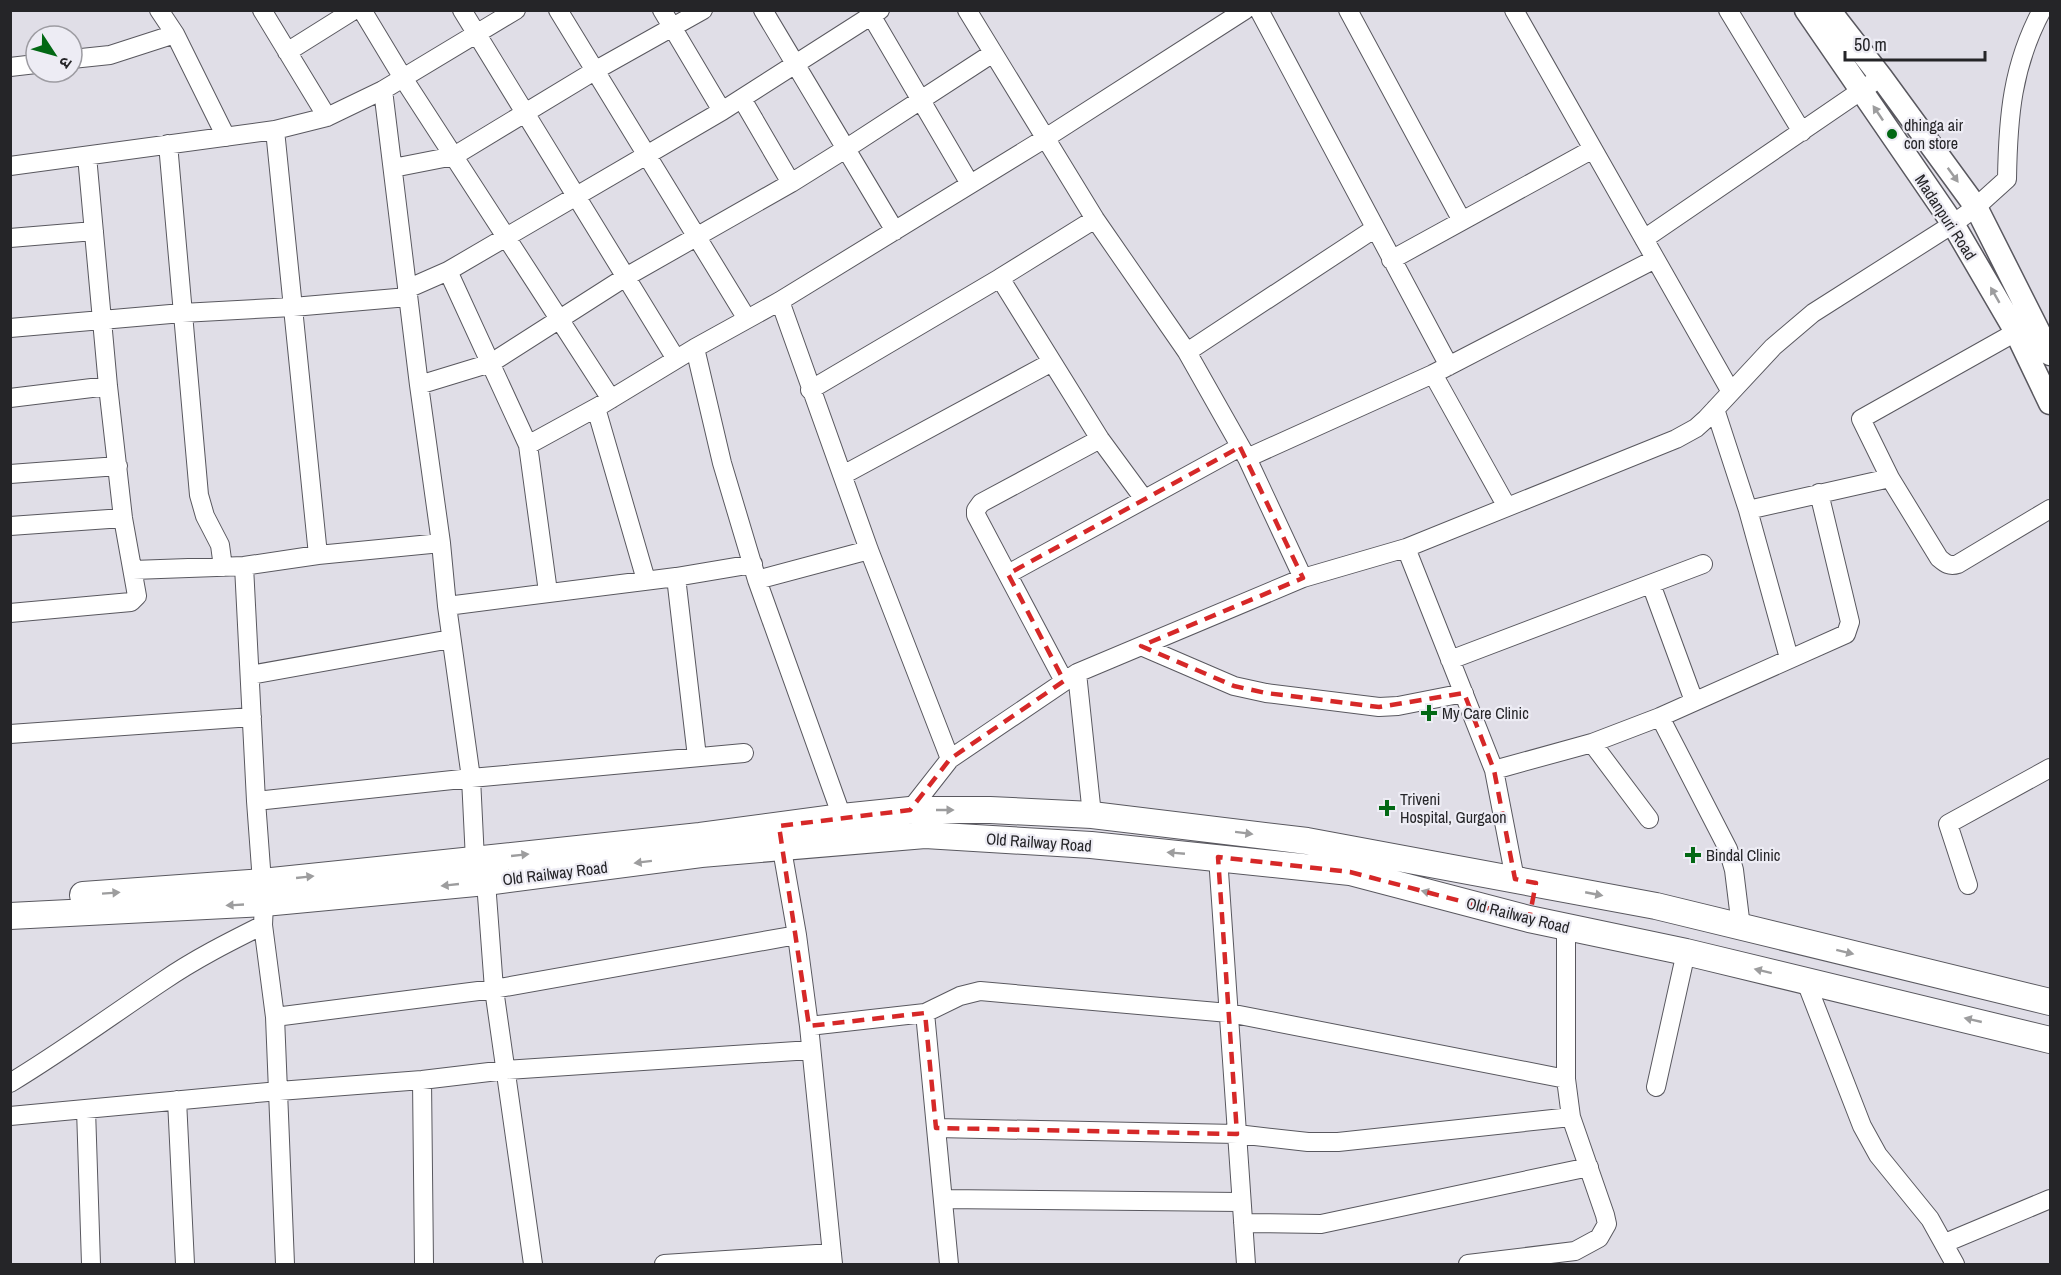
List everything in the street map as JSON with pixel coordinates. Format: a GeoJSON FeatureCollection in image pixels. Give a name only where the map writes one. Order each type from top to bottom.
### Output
{"type":"FeatureCollection","features":[{"type":"Feature","properties":{"kind":"main road","name":"Old Railway Road"},"geometry":{"type":"LineString","coordinates":[[10,916],[263,903],[481,871],[701,854],[780,836],[842,817],[910,810],[990,810],[1092,815],[1307,841],[1656,906],[2050,1002]]}},
{"type":"Feature","properties":{"kind":"main road","name":"Old Railway Road"},"geometry":{"type":"LineString","coordinates":[[780,836],[926,835],[1091,845],[1350,872],[1529,919],[1686,952],[2050,1040]]}},
{"type":"Feature","properties":{"kind":"main road"},"geometry":{"type":"LineString","coordinates":[[1526,881],[1529,919]]}},
{"type":"Feature","properties":{"kind":"main road","name":"Old Railway Road"},"geometry":{"type":"LineString","coordinates":[[10,901],[263,903]]}},
{"type":"Feature","properties":{"kind":"main road"},"geometry":{"type":"LineString","coordinates":[[2001,1027],[2011,993]]}},
{"type":"Feature","properties":{"kind":"street"},"geometry":{"type":"LineString","coordinates":[[159,10],[175,34],[226,138]]}},
{"type":"Feature","properties":{"kind":"street"},"geometry":{"type":"LineString","coordinates":[[262,10],[327,117]]}},
{"type":"Feature","properties":{"kind":"street"},"geometry":{"type":"LineString","coordinates":[[287,52],[354,10]]}},
{"type":"Feature","properties":{"kind":"street"},"geometry":{"type":"LineString","coordinates":[[362,10],[558,320],[604,404],[645,580]]}},
{"type":"Feature","properties":{"kind":"street"},"geometry":{"type":"LineString","coordinates":[[462,10],[624,278],[676,359]]}},
{"type":"Feature","properties":{"kind":"street"},"geometry":{"type":"LineString","coordinates":[[10,166],[226,138],[275,130],[327,117],[383,90],[516,10]]}},
{"type":"Feature","properties":{"kind":"street"},"geometry":{"type":"LineString","coordinates":[[558,10],[747,319]]}},
{"type":"Feature","properties":{"kind":"street"},"geometry":{"type":"LineString","coordinates":[[662,10],[722,111]]}},
{"type":"Feature","properties":{"kind":"street"},"geometry":{"type":"LineString","coordinates":[[393,168],[454,156],[596,70],[703,10]]}},
{"type":"Feature","properties":{"kind":"street"},"geometry":{"type":"LineString","coordinates":[[763,10],[895,231]]}},
{"type":"Feature","properties":{"kind":"street"},"geometry":{"type":"LineString","coordinates":[[967,10],[1095,219],[1187,352],[1243,453],[1303,578]]}},
{"type":"Feature","properties":{"kind":"street"},"geometry":{"type":"LineString","coordinates":[[528,445],[604,404],[676,359],[780,301],[1044,139],[1245,10]]}},
{"type":"Feature","properties":{"kind":"street"},"geometry":{"type":"LineString","coordinates":[[1259,10],[1391,260],[1507,507]]}},
{"type":"Feature","properties":{"kind":"street"},"geometry":{"type":"LineString","coordinates":[[1348,10],[1462,221]]}},
{"type":"Feature","properties":{"kind":"street"},"geometry":{"type":"LineString","coordinates":[[1515,10],[1731,392]]}},
{"type":"Feature","properties":{"kind":"street"},"geometry":{"type":"LineString","coordinates":[[1728,10],[1802,132]]}},
{"type":"Feature","properties":{"kind":"street","name":"Madanpuri Road"},"geometry":{"type":"LineString","coordinates":[[1806,10],[1953,224],[2016,332],[2050,403]]}},
{"type":"Feature","properties":{"kind":"street","name":"Madanpuri Road"},"geometry":{"type":"LineString","coordinates":[[1829,10],[1976,207],[2050,354]]}},
{"type":"Feature","properties":{"kind":"street"},"geometry":{"type":"LineString","coordinates":[[910,810],[950,759],[1071,677],[1303,578],[1406,548],[1676,439],[1696,428],[1773,347],[1813,312],[1953,224],[2007,179],[2012,97],[2030,34],[2042,10]]}},
{"type":"Feature","properties":{"kind":"street"},"geometry":{"type":"LineString","coordinates":[[10,328],[182,313],[293,307],[407,293],[742,99],[873,12],[921,101],[970,184]]}},
{"type":"Feature","properties":{"kind":"street"},"geometry":{"type":"LineString","coordinates":[[84,58],[110,55],[175,34]]}},
{"type":"Feature","properties":{"kind":"street"},"geometry":{"type":"LineString","coordinates":[[419,385],[492,363],[624,278],[791,183],[993,53]]}},
{"type":"Feature","properties":{"kind":"street"},"geometry":{"type":"LineString","coordinates":[[1644,239],[1881,77]]}},
{"type":"Feature","properties":{"kind":"street"},"geometry":{"type":"LineString","coordinates":[[383,90],[407,293],[441,543],[451,639],[471,778],[494,988],[533,1264]]}},
{"type":"Feature","properties":{"kind":"street"},"geometry":{"type":"LineString","coordinates":[[742,99],[791,183]]}},
{"type":"Feature","properties":{"kind":"street"},"geometry":{"type":"LineString","coordinates":[[275,130],[318,555]]}},
{"type":"Feature","properties":{"kind":"street"},"geometry":{"type":"LineString","coordinates":[[168,144],[200,495],[205,516],[220,545],[223,567]]}},
{"type":"Feature","properties":{"kind":"street"},"geometry":{"type":"LineString","coordinates":[[1391,260],[1593,149]]}},
{"type":"Feature","properties":{"kind":"street"},"geometry":{"type":"LineString","coordinates":[[10,613],[131,602],[137,592],[123,518],[108,386],[104,321],[87,156]]}},
{"type":"Feature","properties":{"kind":"street"},"geometry":{"type":"LineString","coordinates":[[810,390],[1095,219]]}},
{"type":"Feature","properties":{"kind":"street"},"geometry":{"type":"LineString","coordinates":[[1187,352],[1374,229]]}},
{"type":"Feature","properties":{"kind":"street"},"geometry":{"type":"LineString","coordinates":[[10,238],[94,231]]}},
{"type":"Feature","properties":{"kind":"street"},"geometry":{"type":"LineString","coordinates":[[1008,574],[1144,499],[1243,453],[1441,370],[1655,259]]}},
{"type":"Feature","properties":{"kind":"street"},"geometry":{"type":"LineString","coordinates":[[448,271],[528,445],[548,592]]}},
{"type":"Feature","properties":{"kind":"street"},"geometry":{"type":"LineString","coordinates":[[1000,278],[1100,439],[1144,499]]}},
{"type":"Feature","properties":{"kind":"street"},"geometry":{"type":"LineString","coordinates":[[780,301],[869,550],[950,759]]}},
{"type":"Feature","properties":{"kind":"street"},"geometry":{"type":"LineString","coordinates":[[2016,332],[1861,419],[1890,478],[1939,558],[1952,566],[2050,509]]}},
{"type":"Feature","properties":{"kind":"street"},"geometry":{"type":"LineString","coordinates":[[695,348],[722,463],[755,572],[842,817]]}},
{"type":"Feature","properties":{"kind":"street"},"geometry":{"type":"LineString","coordinates":[[843,475],[1052,362]]}},
{"type":"Feature","properties":{"kind":"street"},"geometry":{"type":"LineString","coordinates":[[10,398],[108,386]]}},
{"type":"Feature","properties":{"kind":"street"},"geometry":{"type":"LineString","coordinates":[[1715,409],[1748,510],[1789,658]]}},
{"type":"Feature","properties":{"kind":"street"},"geometry":{"type":"LineString","coordinates":[[1092,815],[1071,677],[1008,574],[976,515],[976,510],[979,505],[1100,439]]}},
{"type":"Feature","properties":{"kind":"street"},"geometry":{"type":"LineString","coordinates":[[10,474],[118,466]]}},
{"type":"Feature","properties":{"kind":"street"},"geometry":{"type":"LineString","coordinates":[[1748,510],[1890,478]]}},
{"type":"Feature","properties":{"kind":"street"},"geometry":{"type":"LineString","coordinates":[[1494,770],[1592,743],[1660,717],[1843,636],[1850,627],[1819,494]]}},
{"type":"Feature","properties":{"kind":"street"},"geometry":{"type":"LineString","coordinates":[[10,526],[123,518]]}},
{"type":"Feature","properties":{"kind":"street"},"geometry":{"type":"LineString","coordinates":[[133,570],[244,566],[318,555],[441,543]]}},
{"type":"Feature","properties":{"kind":"street"},"geometry":{"type":"LineString","coordinates":[[1406,548],[1494,770],[1526,881]]}},
{"type":"Feature","properties":{"kind":"street"},"geometry":{"type":"LineString","coordinates":[[447,606],[645,580],[755,572],[869,550]]}},
{"type":"Feature","properties":{"kind":"street"},"geometry":{"type":"LineString","coordinates":[[1450,660],[1703,564]]}},
{"type":"Feature","properties":{"kind":"street"},"geometry":{"type":"LineString","coordinates":[[244,566],[263,903],[275,1017],[285,1264]]}},
{"type":"Feature","properties":{"kind":"street"},"geometry":{"type":"LineString","coordinates":[[676,577],[697,757]]}},
{"type":"Feature","properties":{"kind":"street"},"geometry":{"type":"LineString","coordinates":[[1651,585],[1694,701]]}},
{"type":"Feature","properties":{"kind":"street"},"geometry":{"type":"LineString","coordinates":[[250,675],[451,639]]}},
{"type":"Feature","properties":{"kind":"street"},"geometry":{"type":"LineString","coordinates":[[1141,646],[1234,686],[1297,698],[1378,707],[1398,706],[1464,693]]}},
{"type":"Feature","properties":{"kind":"street"},"geometry":{"type":"LineString","coordinates":[[10,734],[252,717]]}},
{"type":"Feature","properties":{"kind":"street"},"geometry":{"type":"LineString","coordinates":[[1660,717],[1728,849],[1734,870],[1741,927]]}},
{"type":"Feature","properties":{"kind":"street"},"geometry":{"type":"LineString","coordinates":[[1592,743],[1649,819]]}},
{"type":"Feature","properties":{"kind":"street"},"geometry":{"type":"LineString","coordinates":[[256,801],[471,778],[744,753]]}},
{"type":"Feature","properties":{"kind":"street"},"geometry":{"type":"LineString","coordinates":[[1968,885],[1948,824],[2050,768]]}},
{"type":"Feature","properties":{"kind":"street"},"geometry":{"type":"LineString","coordinates":[[664,1264],[832,1259],[809,1026],[797,935],[780,836]]}},
{"type":"Feature","properties":{"kind":"street"},"geometry":{"type":"LineString","coordinates":[[1218,857],[1246,1264]]}},
{"type":"Feature","properties":{"kind":"street"},"geometry":{"type":"LineString","coordinates":[[10,1083],[46,1062],[214,949],[263,903]]}},
{"type":"Feature","properties":{"kind":"street"},"geometry":{"type":"LineString","coordinates":[[1468,1264],[1571,1258],[1599,1238],[1607,1224],[1571,1117],[1566,1079],[1566,927]]}},
{"type":"Feature","properties":{"kind":"street"},"geometry":{"type":"LineString","coordinates":[[275,1017],[494,988],[797,935]]}},
{"type":"Feature","properties":{"kind":"street"},"geometry":{"type":"LineString","coordinates":[[1656,1087],[1686,952]]}},
{"type":"Feature","properties":{"kind":"street"},"geometry":{"type":"LineString","coordinates":[[1806,982],[1862,1126],[1878,1155],[1930,1219],[1955,1264]]}},
{"type":"Feature","properties":{"kind":"street"},"geometry":{"type":"LineString","coordinates":[[809,1026],[925,1013],[960,996],[980,991],[1229,1013],[1566,1079]]}},
{"type":"Feature","properties":{"kind":"street"},"geometry":{"type":"LineString","coordinates":[[925,1013],[950,1264]]}},
{"type":"Feature","properties":{"kind":"street"},"geometry":{"type":"LineString","coordinates":[[10,1116],[422,1080],[506,1070],[811,1050]]}},
{"type":"Feature","properties":{"kind":"street"},"geometry":{"type":"LineString","coordinates":[[422,1080],[424,1264]]}},
{"type":"Feature","properties":{"kind":"street"},"geometry":{"type":"LineString","coordinates":[[177,1100],[185,1264]]}},
{"type":"Feature","properties":{"kind":"street"},"geometry":{"type":"LineString","coordinates":[[86,1109],[91,1264]]}},
{"type":"Feature","properties":{"kind":"street"},"geometry":{"type":"LineString","coordinates":[[936,1128],[1237,1134],[1308,1142],[1338,1142],[1571,1117]]}},
{"type":"Feature","properties":{"kind":"street"},"geometry":{"type":"LineString","coordinates":[[1243,1223],[1321,1224],[1589,1167]]}},
{"type":"Feature","properties":{"kind":"street"},"geometry":{"type":"LineString","coordinates":[[943,1199],[1240,1202]]}},
{"type":"Feature","properties":{"kind":"street"},"geometry":{"type":"LineString","coordinates":[[1945,1243],[2050,1199]]}},
{"type":"Feature","properties":{"kind":"highlighted area"},"geometry":{"type":"Polygon","coordinates":[[[1240,447],[1303,578],[1141,646],[1234,686],[1266,693],[1379,707],[1464,693],[1494,770],[1515,879],[1536,883],[1529,919],[1350,872],[1218,857],[1237,1134],[936,1128],[925,1013],[809,1026],[779,826],[910,810],[950,759],[1064,681],[1008,574],[1240,447]]]}},
{"type":"Feature","properties":{"kind":"place","name":"dhinga air con store"},"geometry":{"type":"Point","coordinates":[1892,134]}},
{"type":"Feature","properties":{"kind":"place","name":"My Care Clinic"},"geometry":{"type":"Point","coordinates":[1429,713]}},
{"type":"Feature","properties":{"kind":"place","name":"Triveni Hospital, Gurgaon"},"geometry":{"type":"Point","coordinates":[1387,808]}},
{"type":"Feature","properties":{"kind":"place","name":"Bindal Clinic"},"geometry":{"type":"Point","coordinates":[1693,855]}}]}
